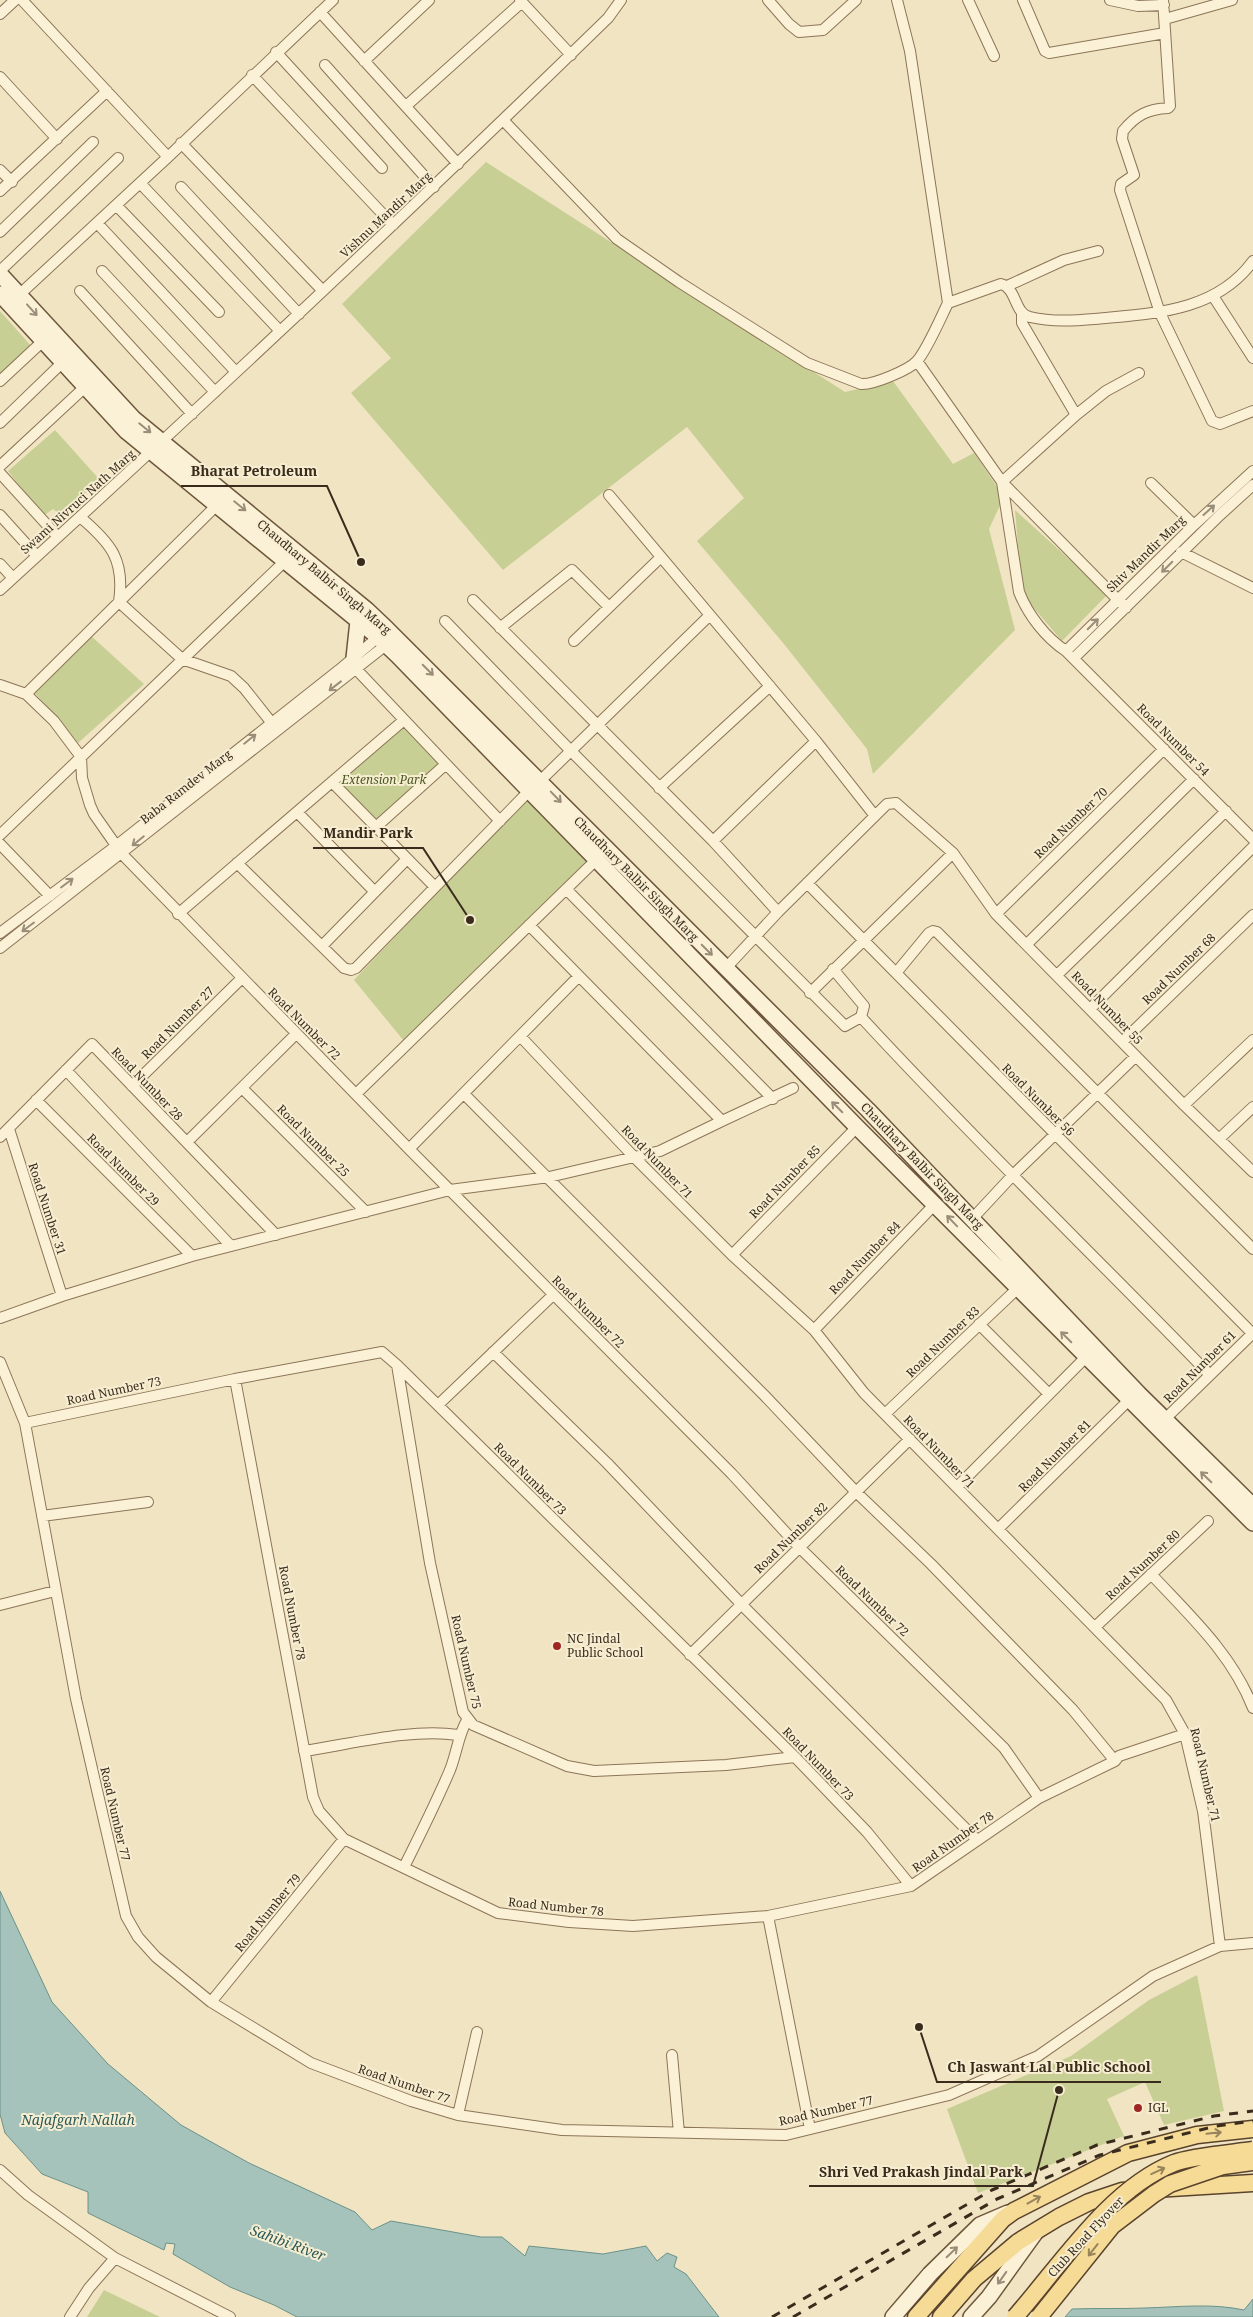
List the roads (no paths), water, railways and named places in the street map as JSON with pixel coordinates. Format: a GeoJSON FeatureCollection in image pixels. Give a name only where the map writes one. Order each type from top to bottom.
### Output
{"type":"FeatureCollection","features":[{"type":"Feature","properties":{"kind":"main road"},"geometry":{"type":"LineString","coordinates":[[916,2317],[1003,2219],[1042,2195],[1128,2154],[1197,2135],[1253,2129]]}},
{"type":"Feature","properties":{"kind":"main road","name":"Club Road Flyover"},"geometry":{"type":"LineString","coordinates":[[1015,2317],[1087,2232],[1115,2203],[1150,2174],[1176,2162],[1253,2150]]}},
{"type":"Feature","properties":{"kind":"main road","name":"Club Road Flyover"},"geometry":{"type":"LineString","coordinates":[[1039,2317],[1112,2226],[1148,2198],[1170,2184],[1184,2178],[1223,2166],[1253,2162]]}},
{"type":"Feature","properties":{"kind":"main road"},"geometry":{"type":"LineString","coordinates":[[941,2317],[974,2279],[1018,2242],[1089,2202],[1122,2191],[1253,2183]]}},
{"type":"Feature","properties":{"kind":"street"},"geometry":{"type":"LineString","coordinates":[[0,14],[15,0]]}},
{"type":"Feature","properties":{"kind":"street"},"geometry":{"type":"LineString","coordinates":[[22,0],[168,157]]}},
{"type":"Feature","properties":{"kind":"street"},"geometry":{"type":"LineString","coordinates":[[19,295],[333,0]]}},
{"type":"Feature","properties":{"kind":"street"},"geometry":{"type":"LineString","coordinates":[[364,61],[429,0]]}},
{"type":"Feature","properties":{"kind":"street","name":"Vishnu Mandir Marg"},"geometry":{"type":"LineString","coordinates":[[157,447],[458,164],[608,18],[621,0]]}},
{"type":"Feature","properties":{"kind":"street"},"geometry":{"type":"LineString","coordinates":[[768,0],[800,32],[823,30],[856,0]]}},
{"type":"Feature","properties":{"kind":"street"},"geometry":{"type":"LineString","coordinates":[[503,120],[618,239],[679,282],[806,363],[861,384],[879,382],[917,361],[948,303],[910,51],[897,0],[892,0]]}},
{"type":"Feature","properties":{"kind":"street"},"geometry":{"type":"LineString","coordinates":[[968,0],[994,56]]}},
{"type":"Feature","properties":{"kind":"street"},"geometry":{"type":"LineString","coordinates":[[1023,0],[1045,51],[1049,53],[1165,33]]}},
{"type":"Feature","properties":{"kind":"street"},"geometry":{"type":"LineString","coordinates":[[1110,0],[1138,6],[1164,3],[1170,106],[1142,114],[1123,131],[1122,139],[1134,175],[1120,187],[1160,313],[1212,421],[1220,424],[1253,411]]}},
{"type":"Feature","properties":{"kind":"street"},"geometry":{"type":"LineString","coordinates":[[1165,19],[1232,0]]}},
{"type":"Feature","properties":{"kind":"street"},"geometry":{"type":"LineString","coordinates":[[406,106],[521,1],[571,54]]}},
{"type":"Feature","properties":{"kind":"street"},"geometry":{"type":"LineString","coordinates":[[320,12],[458,164]]}},
{"type":"Feature","properties":{"kind":"street"},"geometry":{"type":"LineString","coordinates":[[276,52],[382,168]]}},
{"type":"Feature","properties":{"kind":"street"},"geometry":{"type":"LineString","coordinates":[[325,65],[434,187]]}},
{"type":"Feature","properties":{"kind":"street"},"geometry":{"type":"LineString","coordinates":[[252,75],[393,225]]}},
{"type":"Feature","properties":{"kind":"street"},"geometry":{"type":"LineString","coordinates":[[0,77],[57,139]]}},
{"type":"Feature","properties":{"kind":"street"},"geometry":{"type":"LineString","coordinates":[[0,192],[106,91]]}},
{"type":"Feature","properties":{"kind":"street"},"geometry":{"type":"LineString","coordinates":[[0,232],[93,142]]}},
{"type":"Feature","properties":{"kind":"street"},"geometry":{"type":"LineString","coordinates":[[181,143],[323,291]]}},
{"type":"Feature","properties":{"kind":"street"},"geometry":{"type":"LineString","coordinates":[[0,272],[118,158]]}},
{"type":"Feature","properties":{"kind":"street"},"geometry":{"type":"LineString","coordinates":[[0,170],[12,182]]}},
{"type":"Feature","properties":{"kind":"street"},"geometry":{"type":"LineString","coordinates":[[140,183],[280,331]]}},
{"type":"Feature","properties":{"kind":"street"},"geometry":{"type":"LineString","coordinates":[[181,187],[299,314]]}},
{"type":"Feature","properties":{"kind":"street"},"geometry":{"type":"LineString","coordinates":[[116,205],[219,312]]}},
{"type":"Feature","properties":{"kind":"street"},"geometry":{"type":"LineString","coordinates":[[97,223],[236,372]]}},
{"type":"Feature","properties":{"kind":"street"},"geometry":{"type":"LineString","coordinates":[[1007,286],[1064,260],[1098,251]]}},
{"type":"Feature","properties":{"kind":"street"},"geometry":{"type":"LineString","coordinates":[[1022,313],[1029,317],[1067,321],[1160,313],[1185,308],[1214,296],[1234,282],[1252,264]]}},
{"type":"Feature","properties":{"kind":"street"},"geometry":{"type":"LineString","coordinates":[[102,271],[216,392]]}},
{"type":"Feature","properties":{"kind":"street","name":"Chaudhary Balbir Singh Marg"},"geometry":{"type":"LineString","coordinates":[[0,272],[134,419],[157,447],[217,506],[358,621],[386,637]]}},
{"type":"Feature","properties":{"kind":"street"},"geometry":{"type":"LineString","coordinates":[[948,303],[1001,284],[1007,286],[1022,313],[1022,323],[1076,415]]}},
{"type":"Feature","properties":{"kind":"street"},"geometry":{"type":"LineString","coordinates":[[80,290],[192,414]]}},
{"type":"Feature","properties":{"kind":"street","name":"Chaudhary Balbir Singh Marg"},"geometry":{"type":"LineString","coordinates":[[0,294],[126,431],[157,447],[367,610],[386,637],[868,1110],[1166,1419],[1227,1489],[1253,1523]]}},
{"type":"Feature","properties":{"kind":"street"},"geometry":{"type":"LineString","coordinates":[[1214,296],[1253,358]]}},
{"type":"Feature","properties":{"kind":"street"},"geometry":{"type":"LineString","coordinates":[[0,381],[44,341]]}},
{"type":"Feature","properties":{"kind":"street"},"geometry":{"type":"LineString","coordinates":[[917,361],[1002,482],[1126,608]]}},
{"type":"Feature","properties":{"kind":"street"},"geometry":{"type":"LineString","coordinates":[[0,424],[63,362]]}},
{"type":"Feature","properties":{"kind":"street"},"geometry":{"type":"LineString","coordinates":[[1002,482],[1076,415],[1106,391],[1139,374]]}},
{"type":"Feature","properties":{"kind":"street"},"geometry":{"type":"LineString","coordinates":[[0,466],[85,387]]}},
{"type":"Feature","properties":{"kind":"street","name":"Swami Nivruci Nath Marg"},"geometry":{"type":"LineString","coordinates":[[0,590],[157,447]]}},
{"type":"Feature","properties":{"kind":"street","name":"Shiv Mandir Marg"},"geometry":{"type":"LineString","coordinates":[[1070,655],[1117,600],[1253,471]]}},
{"type":"Feature","properties":{"kind":"street"},"geometry":{"type":"LineString","coordinates":[[0,473],[58,537]]}},
{"type":"Feature","properties":{"kind":"street","name":"Road Number 54"},"geometry":{"type":"LineString","coordinates":[[1002,482],[1019,592],[1024,603],[1056,644],[1070,655],[1253,839]]}},
{"type":"Feature","properties":{"kind":"street"},"geometry":{"type":"LineString","coordinates":[[1151,484],[1194,525]]}},
{"type":"Feature","properties":{"kind":"street"},"geometry":{"type":"LineString","coordinates":[[1070,655],[1126,608],[1182,552],[1253,486]]}},
{"type":"Feature","properties":{"kind":"street"},"geometry":{"type":"LineString","coordinates":[[609,495],[816,741],[874,816],[778,912],[726,969]]}},
{"type":"Feature","properties":{"kind":"street"},"geometry":{"type":"LineString","coordinates":[[26,694],[217,506]]}},
{"type":"Feature","properties":{"kind":"street"},"geometry":{"type":"LineString","coordinates":[[0,515],[38,556]]}},
{"type":"Feature","properties":{"kind":"street"},"geometry":{"type":"LineString","coordinates":[[80,517],[102,535],[113,551],[122,582],[119,602]]}},
{"type":"Feature","properties":{"kind":"street"},"geometry":{"type":"LineString","coordinates":[[1182,552],[1253,588]]}},
{"type":"Feature","properties":{"kind":"street"},"geometry":{"type":"LineString","coordinates":[[574,641],[660,557]]}},
{"type":"Feature","properties":{"kind":"street"},"geometry":{"type":"LineString","coordinates":[[0,835],[285,560]]}},
{"type":"Feature","properties":{"kind":"street"},"geometry":{"type":"LineString","coordinates":[[0,564],[13,578]]}},
{"type":"Feature","properties":{"kind":"street"},"geometry":{"type":"LineString","coordinates":[[500,628],[572,570],[609,607]]}},
{"type":"Feature","properties":{"kind":"street"},"geometry":{"type":"LineString","coordinates":[[473,600],[713,841],[778,912]]}},
{"type":"Feature","properties":{"kind":"street"},"geometry":{"type":"LineString","coordinates":[[119,602],[182,659],[231,676],[244,688],[271,722]]}},
{"type":"Feature","properties":{"kind":"street"},"geometry":{"type":"LineString","coordinates":[[238,863],[344,968],[351,970],[356,968],[535,785],[710,615]]}},
{"type":"Feature","properties":{"kind":"street"},"geometry":{"type":"LineString","coordinates":[[358,621],[355,664],[404,720],[500,821]]}},
{"type":"Feature","properties":{"kind":"street"},"geometry":{"type":"LineString","coordinates":[[444,621],[810,993],[846,1026],[861,1017],[864,1009],[863,1004],[833,969]]}},
{"type":"Feature","properties":{"kind":"street","name":"Baba Ramdev Marg"},"geometry":{"type":"LineString","coordinates":[[0,933],[50,896],[119,850],[355,664],[386,637]]}},
{"type":"Feature","properties":{"kind":"street","name":"Baba Ramdev Marg"},"geometry":{"type":"LineString","coordinates":[[0,948],[271,722],[355,664]]}},
{"type":"Feature","properties":{"kind":"street"},"geometry":{"type":"LineString","coordinates":[[0,685],[26,694],[54,721],[81,757]]}},
{"type":"Feature","properties":{"kind":"street"},"geometry":{"type":"LineString","coordinates":[[659,788],[770,686]]}},
{"type":"Feature","properties":{"kind":"street"},"geometry":{"type":"LineString","coordinates":[[178,914],[404,720]]}},
{"type":"Feature","properties":{"kind":"street"},"geometry":{"type":"LineString","coordinates":[[713,841],[816,741]]}},
{"type":"Feature","properties":{"kind":"street","name":"Road Number 70"},"geometry":{"type":"LineString","coordinates":[[996,914],[1164,749]]}},
{"type":"Feature","properties":{"kind":"street","name":"Road Number 72"},"geometry":{"type":"LineString","coordinates":[[81,757],[82,778],[90,805],[94,814],[119,850],[178,914],[732,1474],[799,1547],[1004,1748],[1039,1798]]}},
{"type":"Feature","properties":{"kind":"street"},"geometry":{"type":"LineString","coordinates":[[376,827],[446,764]]}},
{"type":"Feature","properties":{"kind":"street"},"geometry":{"type":"LineString","coordinates":[[1026,944],[1194,779]]}},
{"type":"Feature","properties":{"kind":"street"},"geometry":{"type":"LineString","coordinates":[[332,782],[435,887]]}},
{"type":"Feature","properties":{"kind":"street","name":"Chaudhary Balbir Singh Marg"},"geometry":{"type":"LineString","coordinates":[[535,785],[596,860],[857,1127],[1086,1357],[1129,1400],[1227,1489],[1253,1506]]}},
{"type":"Feature","properties":{"kind":"street","name":"Road Number 55"},"geometry":{"type":"LineString","coordinates":[[874,816],[887,804],[896,803],[953,854],[996,914],[1184,1105],[1253,1172]]}},
{"type":"Feature","properties":{"kind":"street"},"geometry":{"type":"LineString","coordinates":[[1057,975],[1226,811]]}},
{"type":"Feature","properties":{"kind":"street"},"geometry":{"type":"LineString","coordinates":[[297,812],[375,892]]}},
{"type":"Feature","properties":{"kind":"street"},"geometry":{"type":"LineString","coordinates":[[0,844],[50,896]]}},
{"type":"Feature","properties":{"kind":"street"},"geometry":{"type":"LineString","coordinates":[[1090,1009],[1253,847]]}},
{"type":"Feature","properties":{"kind":"street"},"geometry":{"type":"LineString","coordinates":[[810,993],[953,854]]}},
{"type":"Feature","properties":{"kind":"street"},"geometry":{"type":"LineString","coordinates":[[322,946],[407,858]]}},
{"type":"Feature","properties":{"kind":"street"},"geometry":{"type":"LineString","coordinates":[[356,1094],[596,860]]}},
{"type":"Feature","properties":{"kind":"street","name":"Road Number 56"},"geometry":{"type":"LineString","coordinates":[[807,883],[1253,1333]]}},
{"type":"Feature","properties":{"kind":"street"},"geometry":{"type":"LineString","coordinates":[[567,890],[773,1099]]}},
{"type":"Feature","properties":{"kind":"street","name":"Road Number 68"},"geometry":{"type":"LineString","coordinates":[[1122,1042],[1253,915]]}},
{"type":"Feature","properties":{"kind":"street"},"geometry":{"type":"LineString","coordinates":[[529,925],[722,1121]]}},
{"type":"Feature","properties":{"kind":"street"},"geometry":{"type":"LineString","coordinates":[[896,974],[929,933],[937,932],[1253,1248]]}},
{"type":"Feature","properties":{"kind":"street"},"geometry":{"type":"LineString","coordinates":[[409,1149],[579,976]]}},
{"type":"Feature","properties":{"kind":"street","name":"Road Number 27"},"geometry":{"type":"LineString","coordinates":[[132,1086],[242,978]]}},
{"type":"Feature","properties":{"kind":"street"},"geometry":{"type":"LineString","coordinates":[[861,1017],[1012,1176],[1120,1282],[1210,1376]]}},
{"type":"Feature","properties":{"kind":"street"},"geometry":{"type":"LineString","coordinates":[[187,1142],[296,1034]]}},
{"type":"Feature","properties":{"kind":"street","name":"Road Number 71"},"geometry":{"type":"LineString","coordinates":[[520,1036],[634,1157],[732,1255],[814,1330],[864,1393],[1166,1700],[1185,1734],[1203,1811],[1220,1946]]}},
{"type":"Feature","properties":{"kind":"street"},"geometry":{"type":"LineString","coordinates":[[1184,1105],[1253,1040]]}},
{"type":"Feature","properties":{"kind":"street","name":"Road Number 28"},"geometry":{"type":"LineString","coordinates":[[0,1138],[92,1044],[276,1235]]}},
{"type":"Feature","properties":{"kind":"street"},"geometry":{"type":"LineString","coordinates":[[972,1219],[1054,1134],[1136,1056]]}},
{"type":"Feature","properties":{"kind":"street"},"geometry":{"type":"LineString","coordinates":[[66,1070],[231,1246]]}},
{"type":"Feature","properties":{"kind":"street","name":"Road Number 25"},"geometry":{"type":"LineString","coordinates":[[242,1088],[366,1212]]}},
{"type":"Feature","properties":{"kind":"street"},"geometry":{"type":"LineString","coordinates":[[0,1318],[62,1296],[192,1256],[450,1190],[549,1177],[660,1151],[793,1088]]}},
{"type":"Feature","properties":{"kind":"street"},"geometry":{"type":"LineString","coordinates":[[464,1094],[549,1177],[856,1492],[931,1564],[1073,1710],[1115,1760]]}},
{"type":"Feature","properties":{"kind":"street","name":"Road Number 29"},"geometry":{"type":"LineString","coordinates":[[36,1100],[192,1256]]}},
{"type":"Feature","properties":{"kind":"street"},"geometry":{"type":"LineString","coordinates":[[1219,1139],[1253,1107]]}},
{"type":"Feature","properties":{"kind":"street","name":"Road Number 85"},"geometry":{"type":"LineString","coordinates":[[732,1255],[857,1127]]}},
{"type":"Feature","properties":{"kind":"street","name":"Road Number 31"},"geometry":{"type":"LineString","coordinates":[[9,1129],[62,1296]]}},
{"type":"Feature","properties":{"kind":"street","name":"Road Number 84"},"geometry":{"type":"LineString","coordinates":[[814,1330],[935,1204]]}},
{"type":"Feature","properties":{"kind":"street","name":"Road Number 83"},"geometry":{"type":"LineString","coordinates":[[885,1414],[1018,1288]]}},
{"type":"Feature","properties":{"kind":"street"},"geometry":{"type":"LineString","coordinates":[[438,1405],[553,1294]]}},
{"type":"Feature","properties":{"kind":"street"},"geometry":{"type":"LineString","coordinates":[[980,1324],[1049,1394]]}},
{"type":"Feature","properties":{"kind":"street","name":"Road Number 61"},"geometry":{"type":"LineString","coordinates":[[1166,1419],[1253,1333]]}},
{"type":"Feature","properties":{"kind":"street","name":"Road Number 73"},"geometry":{"type":"LineString","coordinates":[[26,1422],[235,1378],[377,1352],[386,1355],[795,1757],[867,1832],[911,1886]]}},
{"type":"Feature","properties":{"kind":"street"},"geometry":{"type":"LineString","coordinates":[[493,1352],[607,1463],[741,1604],[977,1840]]}},
{"type":"Feature","properties":{"kind":"street"},"geometry":{"type":"LineString","coordinates":[[957,1487],[1086,1357]]}},
{"type":"Feature","properties":{"kind":"street","name":"Road Number 77"},"geometry":{"type":"LineString","coordinates":[[0,1362],[26,1422],[76,1699],[126,1916],[138,1937],[156,1957],[211,2002],[311,2063],[411,2101],[458,2116],[562,2130],[786,2136],[948,2095],[1038,2056],[1153,1976],[1220,1946],[1253,1943]]}},
{"type":"Feature","properties":{"kind":"street","name":"Road Number 75"},"geometry":{"type":"LineString","coordinates":[[397,1365],[430,1563],[464,1712],[468,1720],[474,1725],[567,1766],[594,1771],[726,1765],[795,1757]]}},
{"type":"Feature","properties":{"kind":"street","name":"Road Number 78"},"geometry":{"type":"LineString","coordinates":[[235,1378],[304,1751],[313,1797],[319,1811],[344,1839],[498,1913],[569,1922],[633,1926],[768,1916],[911,1886],[1039,1798],[1120,1756],[1185,1734]]}},
{"type":"Feature","properties":{"kind":"street","name":"Road Number 81"},"geometry":{"type":"LineString","coordinates":[[998,1530],[1129,1400]]}},
{"type":"Feature","properties":{"kind":"street","name":"Road Number 82"},"geometry":{"type":"LineString","coordinates":[[690,1655],[910,1439]]}},
{"type":"Feature","properties":{"kind":"street"},"geometry":{"type":"LineString","coordinates":[[42,1516],[148,1502]]}},
{"type":"Feature","properties":{"kind":"street","name":"Road Number 80"},"geometry":{"type":"LineString","coordinates":[[1094,1627],[1208,1521]]}},
{"type":"Feature","properties":{"kind":"street"},"geometry":{"type":"LineString","coordinates":[[1151,1574],[1224,1653],[1244,1686],[1253,1708]]}},
{"type":"Feature","properties":{"kind":"street"},"geometry":{"type":"LineString","coordinates":[[0,1605],[55,1591]]}},
{"type":"Feature","properties":{"kind":"street"},"geometry":{"type":"LineString","coordinates":[[404,1867],[434,1810],[458,1749],[458,1736],[468,1720]]}},
{"type":"Feature","properties":{"kind":"street"},"geometry":{"type":"LineString","coordinates":[[304,1751],[393,1737],[442,1733],[458,1736]]}},
{"type":"Feature","properties":{"kind":"street","name":"Road Number 79"},"geometry":{"type":"LineString","coordinates":[[211,2002],[344,1839]]}},
{"type":"Feature","properties":{"kind":"street"},"geometry":{"type":"LineString","coordinates":[[768,1916],[810,2130]]}},
{"type":"Feature","properties":{"kind":"street"},"geometry":{"type":"LineString","coordinates":[[458,2116],[477,2032]]}},
{"type":"Feature","properties":{"kind":"street"},"geometry":{"type":"LineString","coordinates":[[672,2055],[679,2133]]}},
{"type":"Feature","properties":{"kind":"street"},"geometry":{"type":"LineString","coordinates":[[0,2170],[28,2195],[115,2258],[230,2317]]}},
{"type":"Feature","properties":{"kind":"street"},"geometry":{"type":"LineString","coordinates":[[893,2317],[918,2288],[980,2225],[1014,2211]]}},
{"type":"Feature","properties":{"kind":"street"},"geometry":{"type":"LineString","coordinates":[[971,2317],[989,2297],[1036,2231]]}},
{"type":"Feature","properties":{"kind":"street"},"geometry":{"type":"LineString","coordinates":[[70,2317],[89,2288],[115,2258]]}},
{"type":"Feature","properties":{"kind":"water","name":"Najafgarh Nallah"},"geometry":{"type":"Polygon","coordinates":[[[0,1891],[52,2002],[108,2064],[181,2125],[249,2163],[355,2212],[372,2230],[391,2221],[481,2237],[502,2237],[525,2256],[529,2246],[603,2254],[646,2246],[657,2261],[667,2253],[677,2257],[674,2267],[686,2274],[719,2317],[297,2317],[274,2305],[230,2287],[173,2254],[175,2244],[166,2243],[164,2250],[88,2213],[88,2192],[42,2174],[5,2133],[0,2114],[0,1891]]]}},
{"type":"Feature","properties":{"kind":"water"},"geometry":{"type":"Polygon","coordinates":[[[1253,2299],[1253,2317],[1065,2317],[1072,2309],[1207,2306],[1244,2310],[1253,2299]]]}},
{"type":"Feature","properties":{"kind":"railway"},"geometry":{"type":"LineString","coordinates":[[772,2317],[992,2190],[1097,2145],[1214,2116],[1253,2111]]}},
{"type":"Feature","properties":{"kind":"railway"},"geometry":{"type":"LineString","coordinates":[[793,2317],[997,2199],[1100,2155],[1216,2126],[1253,2121]]}},
{"type":"Feature","properties":{"kind":"place","name":"Bharat Petroleum"},"geometry":{"type":"Point","coordinates":[361,562]}},
{"type":"Feature","properties":{"kind":"place","name":"Mandir Park"},"geometry":{"type":"Point","coordinates":[470,920]}},
{"type":"Feature","properties":{"kind":"place","name":"NC Jindal Public School"},"geometry":{"type":"Point","coordinates":[557,1646]}},
{"type":"Feature","properties":{"kind":"place","name":"Ch Jaswant Lal Public School"},"geometry":{"type":"Point","coordinates":[919,2027]}},
{"type":"Feature","properties":{"kind":"place","name":"Shri Ved Prakash Jindal Park"},"geometry":{"type":"Point","coordinates":[1059,2090]}},
{"type":"Feature","properties":{"kind":"place","name":"IGL"},"geometry":{"type":"Point","coordinates":[1138,2108]}},
{"type":"Feature","properties":{"kind":"park label","name":"Extension Park"},"geometry":{"type":"Point","coordinates":[384,780]}},
{"type":"Feature","properties":{"kind":"water label","name":"Sahibi River"},"geometry":{"type":"Point","coordinates":[288,2243]}}]}
